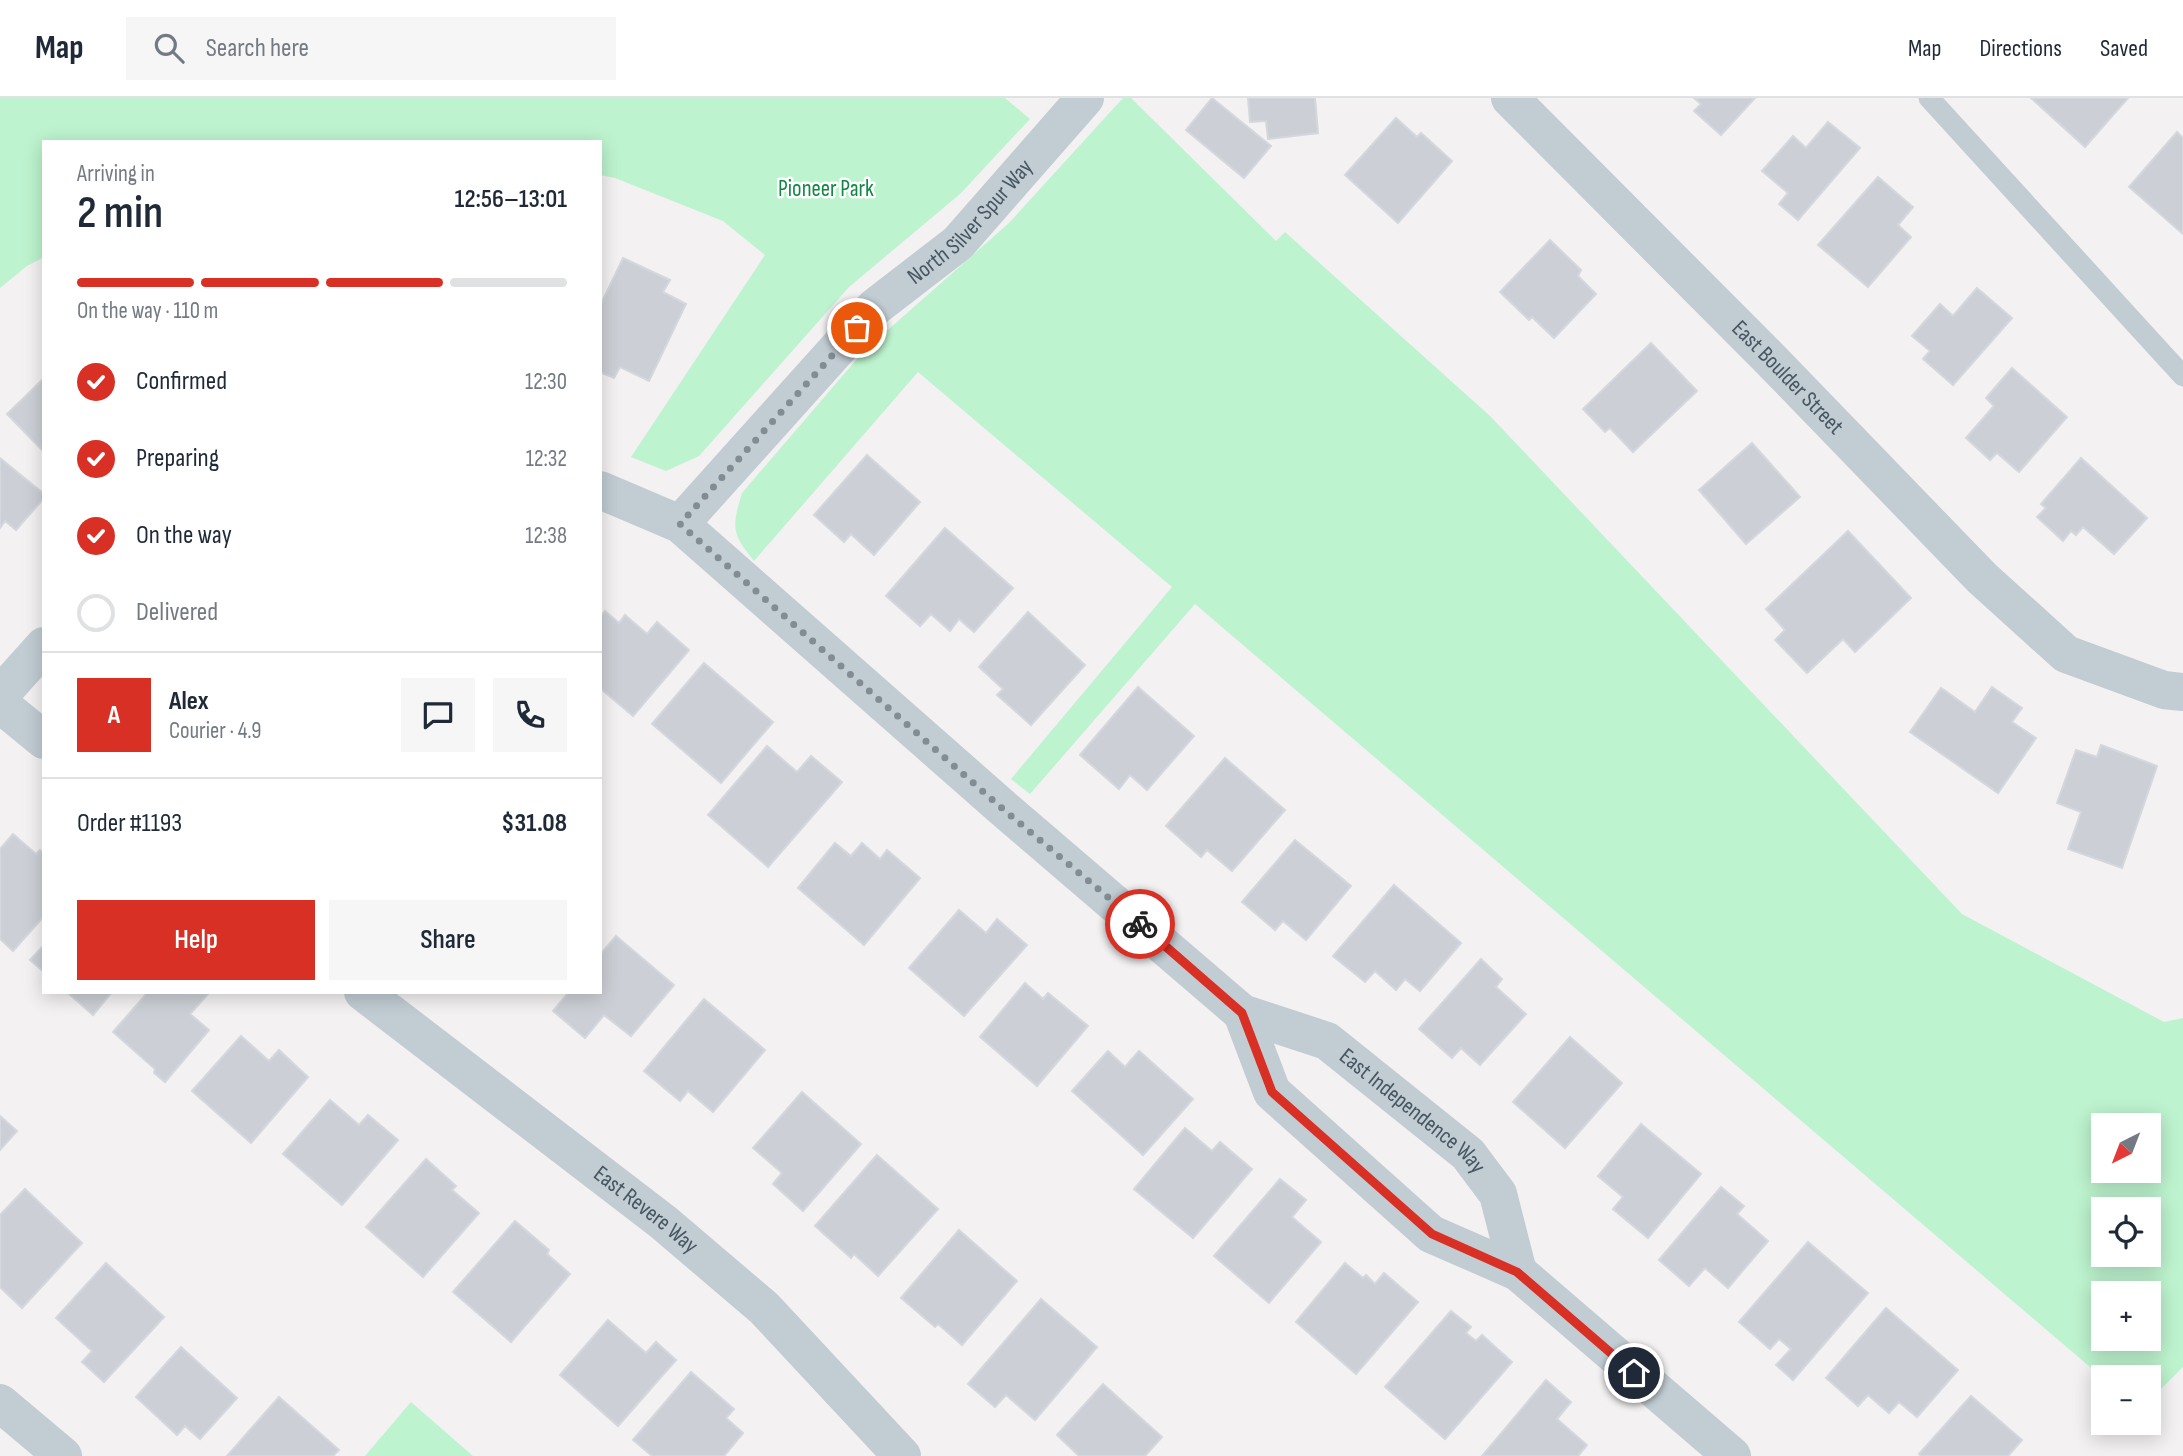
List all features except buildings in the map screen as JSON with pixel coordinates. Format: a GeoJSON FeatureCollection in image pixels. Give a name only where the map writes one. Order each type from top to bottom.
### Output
{"type":"FeatureCollection","features":[{"type":"Feature","properties":{"kind":"street","name":"North Silver Spur Way"},"geometry":{"type":"LineString","coordinates":[[680,524],[875,307],[958,243],[1085,98]]}},
{"type":"Feature","properties":{"kind":"street","name":"East Boulder Street"},"geometry":{"type":"LineString","coordinates":[[1510,98],[1771,360],[1982,578],[2066,654],[2164,690],[2183,692]]}},
{"type":"Feature","properties":{"kind":"street","name":"East Independence Way"},"geometry":{"type":"LineString","coordinates":[[602,491],[680,524],[1004,810],[1242,1013],[1327,1041],[1468,1154],[1498,1194],[1517,1272]]}},
{"type":"Feature","properties":{"kind":"street"},"geometry":{"type":"LineString","coordinates":[[0,695],[42,648]]}},
{"type":"Feature","properties":{"kind":"street"},"geometry":{"type":"LineString","coordinates":[[0,704],[42,738]]}},
{"type":"Feature","properties":{"kind":"street","name":"East Revere Way"},"geometry":{"type":"LineString","coordinates":[[366,994],[663,1222],[754,1300],[902,1456]]}},
{"type":"Feature","properties":{"kind":"street","name":"East Independence Way"},"geometry":{"type":"LineString","coordinates":[[1242,1013],[1272,1092],[1432,1234],[1517,1272],[1732,1456]]}},
{"type":"Feature","properties":{"kind":"street"},"geometry":{"type":"LineString","coordinates":[[0,1403],[63,1456]]}},
{"type":"Feature","properties":{"kind":"lane"},"geometry":{"type":"LineString","coordinates":[[1929,98],[2183,376]]}},
{"type":"Feature","properties":{"kind":"green space","name":"Pioneer Park"},"geometry":{"type":"Polygon","coordinates":[[[0,98],[1005,98],[1030,119],[960,194],[849,287],[699,456],[666,471],[631,457],[765,255],[723,221],[615,178],[602,175],[602,140],[42,140],[42,258],[27,266],[0,288],[0,98]]]}},
{"type":"Feature","properties":{"kind":"green space"},"geometry":{"type":"Polygon","coordinates":[[[1123,98],[1131,98],[1276,241],[1285,232],[1490,416],[1962,914],[2164,1022],[2183,1018],[2183,1367],[2161,1389],[2161,1365],[2091,1365],[2091,1368],[1195,604],[1030,794],[1011,779],[1172,587],[918,372],[754,561],[737,536],[735,522],[742,493],[863,352],[1009,223],[1123,98]]]}},
{"type":"Feature","properties":{"kind":"green space"},"geometry":{"type":"Polygon","coordinates":[[[411,1402],[473,1456],[365,1456],[411,1402]]]}},
{"type":"Feature","properties":{"kind":"way so far"},"geometry":{"type":"LineString","coordinates":[[857,328],[680,524],[1004,810],[1140,924]]}},
{"type":"Feature","properties":{"kind":"route"},"geometry":{"type":"LineString","coordinates":[[1140,924],[1242,1013],[1272,1092],[1432,1234],[1517,1272],[1634,1373]]}}]}
